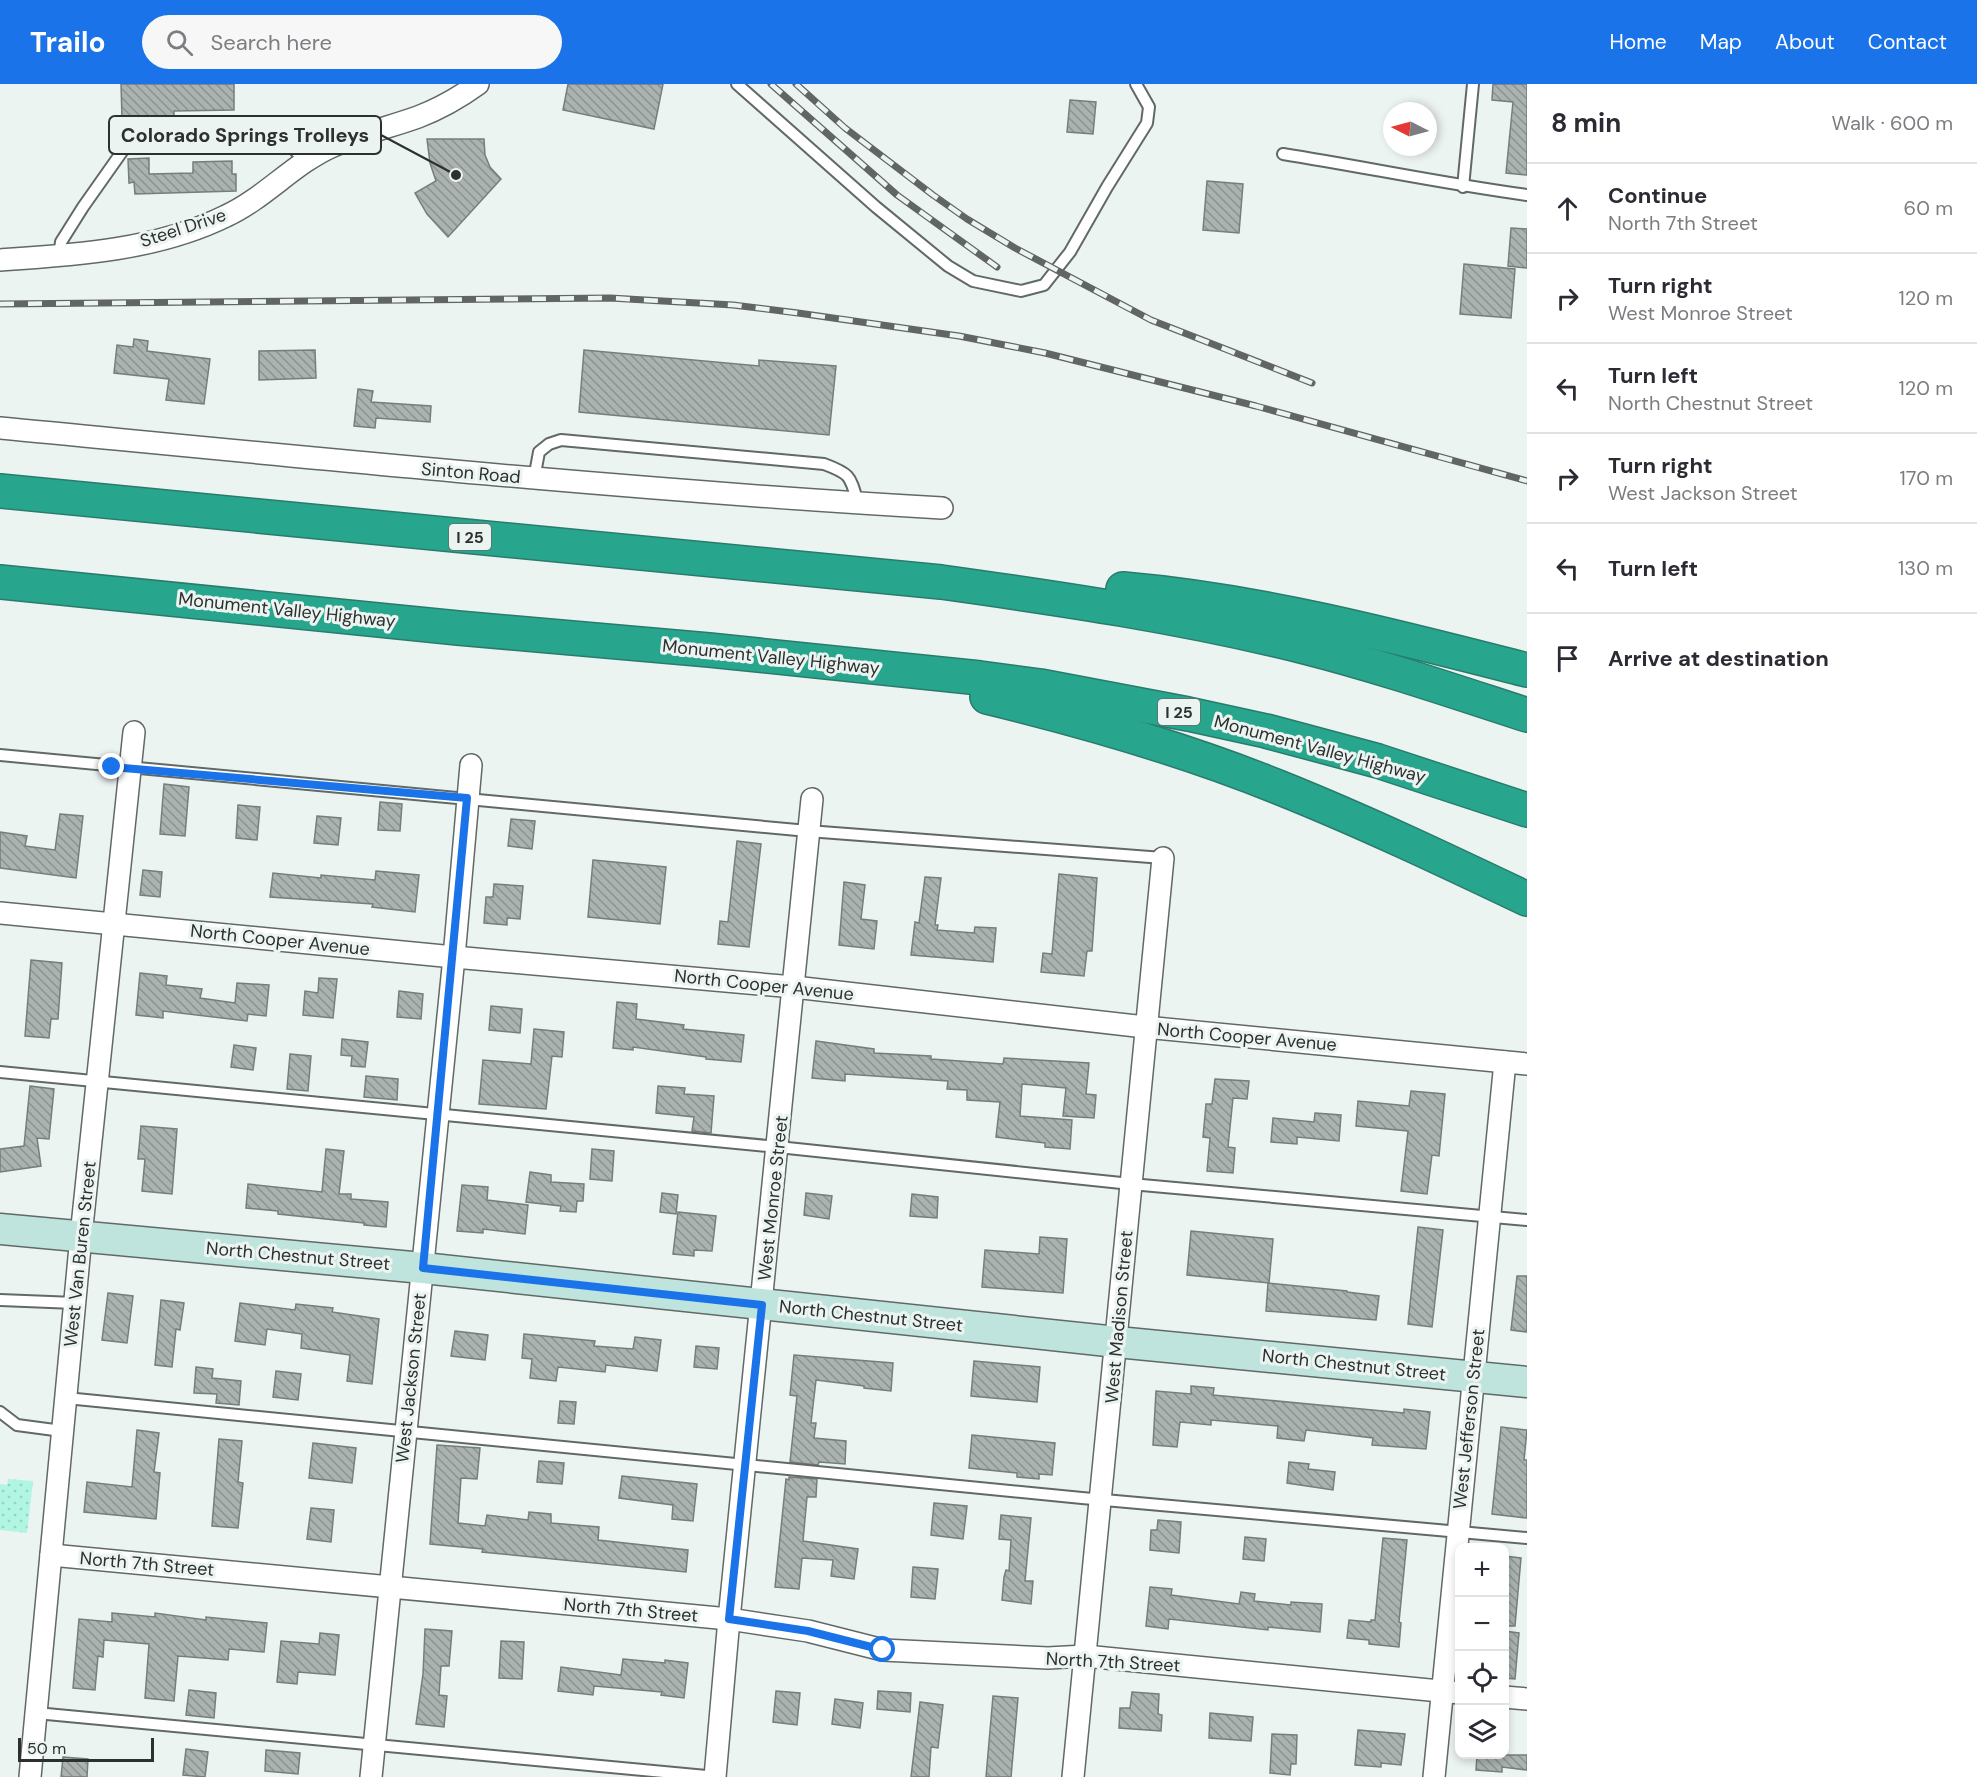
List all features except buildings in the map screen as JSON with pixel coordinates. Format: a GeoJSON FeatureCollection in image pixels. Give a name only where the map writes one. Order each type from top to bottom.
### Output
{"type":"FeatureCollection","features":[{"type":"Feature","properties":{"kind":"highway","name":"I 25"},"geometry":{"type":"LineString","coordinates":[[0,491],[941,582],[1124,609],[1293,644],[1397,672],[1527,715]]}},
{"type":"Feature","properties":{"kind":"highway","name":"Monument Valley Highway"},"geometry":{"type":"LineString","coordinates":[[0,582],[821,662],[1040,686],[1188,714],[1322,745],[1527,810]]}},
{"type":"Feature","properties":{"kind":"highway"},"geometry":{"type":"LineString","coordinates":[[941,582],[1100,587],[1233,603],[1376,631],[1527,670]]}},
{"type":"Feature","properties":{"kind":"highway"},"geometry":{"type":"LineString","coordinates":[[821,662],[933,684],[1002,701],[1194,755],[1288,791],[1527,899]]}},
{"type":"Feature","properties":{"kind":"main road","name":"North Chestnut Street"},"geometry":{"type":"LineString","coordinates":[[0,1229],[423,1268],[1117,1342],[1527,1382]]}},
{"type":"Feature","properties":{"kind":"street","name":"Steel Drive"},"geometry":{"type":"LineString","coordinates":[[0,260],[107,250],[144,243],[208,223],[227,216],[332,146],[421,116],[478,84]]}},
{"type":"Feature","properties":{"kind":"street","name":"Sinton Road"},"geometry":{"type":"LineString","coordinates":[[0,428],[534,479],[757,497],[942,508]]}},
{"type":"Feature","properties":{"kind":"street","name":"West Van Buren Street"},"geometry":{"type":"LineString","coordinates":[[30,1777],[81,1236],[134,732]]}},
{"type":"Feature","properties":{"kind":"street","name":"West Jackson Street"},"geometry":{"type":"LineString","coordinates":[[371,1777],[454,957],[471,765]]}},
{"type":"Feature","properties":{"kind":"street","name":"West Monroe Street"},"geometry":{"type":"LineString","coordinates":[[715,1777],[812,799]]}},
{"type":"Feature","properties":{"kind":"street","name":"West Madison Street"},"geometry":{"type":"LineString","coordinates":[[1073,1777],[1163,858]]}},
{"type":"Feature","properties":{"kind":"street","name":"North Cooper Avenue"},"geometry":{"type":"LineString","coordinates":[[0,913],[794,987],[1145,1027],[1527,1064]]}},
{"type":"Feature","properties":{"kind":"street","name":"West Jefferson Street"},"geometry":{"type":"LineString","coordinates":[[1434,1777],[1451,1692],[1458,1531],[1504,1062]]}},
{"type":"Feature","properties":{"kind":"street","name":"North 7th Street"},"geometry":{"type":"LineString","coordinates":[[51,1555],[729,1619],[808,1631],[883,1650],[1048,1658],[1085,1656],[1451,1692]]}},
{"type":"Feature","properties":{"kind":"street"},"geometry":{"type":"LineString","coordinates":[[1509,1697],[1527,1699]]}},
{"type":"Feature","properties":{"kind":"lane"},"geometry":{"type":"LineString","coordinates":[[737,84],[876,207],[948,266],[974,281],[1021,291],[1044,285],[1070,252],[1147,123],[1149,107],[1136,84]]}},
{"type":"Feature","properties":{"kind":"lane"},"geometry":{"type":"LineString","coordinates":[[1463,187],[1473,84]]}},
{"type":"Feature","properties":{"kind":"lane"},"geometry":{"type":"LineString","coordinates":[[59,256],[61,243],[83,207],[126,146],[142,138],[166,135],[255,134],[286,141],[306,162]]}},
{"type":"Feature","properties":{"kind":"lane"},"geometry":{"type":"LineString","coordinates":[[1283,154],[1365,167],[1463,187],[1527,195]]}},
{"type":"Feature","properties":{"kind":"lane"},"geometry":{"type":"LineString","coordinates":[[534,479],[539,452],[549,444],[561,440],[824,464],[841,470],[851,478],[858,503]]}},
{"type":"Feature","properties":{"kind":"lane"},"geometry":{"type":"LineString","coordinates":[[0,755],[808,831],[1163,858]]}},
{"type":"Feature","properties":{"kind":"lane"},"geometry":{"type":"LineString","coordinates":[[0,1072],[1131,1184],[1527,1220]]}},
{"type":"Feature","properties":{"kind":"lane"},"geometry":{"type":"LineString","coordinates":[[0,1300],[75,1303]]}},
{"type":"Feature","properties":{"kind":"lane"},"geometry":{"type":"LineString","coordinates":[[66,1398],[1101,1500],[1527,1538]]}},
{"type":"Feature","properties":{"kind":"lane"},"geometry":{"type":"LineString","coordinates":[[0,1412],[17,1425],[62,1431]]}},
{"type":"Feature","properties":{"kind":"lane"},"geometry":{"type":"LineString","coordinates":[[36,1713],[720,1777]]}},
{"type":"Feature","properties":{"kind":"green space"},"geometry":{"type":"Polygon","coordinates":[[[8,1479],[33,1481],[27,1533],[0,1530],[0,1484],[7,1485],[8,1479]]]}},
{"type":"Feature","properties":{"kind":"railway"},"geometry":{"type":"LineString","coordinates":[[771,84],[897,195],[997,267]]}},
{"type":"Feature","properties":{"kind":"railway"},"geometry":{"type":"LineString","coordinates":[[796,84],[845,128],[933,195],[1015,248],[1151,320],[1312,383]]}},
{"type":"Feature","properties":{"kind":"railway"},"geometry":{"type":"LineString","coordinates":[[0,304],[610,298],[733,305],[959,336],[1045,353],[1256,406],[1527,481]]}},
{"type":"Feature","properties":{"kind":"place","name":"Colorado Springs Trolleys"},"geometry":{"type":"Point","coordinates":[456,175]}},
{"type":"Feature","properties":{"kind":"route"},"geometry":{"type":"LineString","coordinates":[[112,767],[467,798],[454,957],[423,1268],[762,1305],[729,1619],[808,1631],[883,1650]]}}]}
